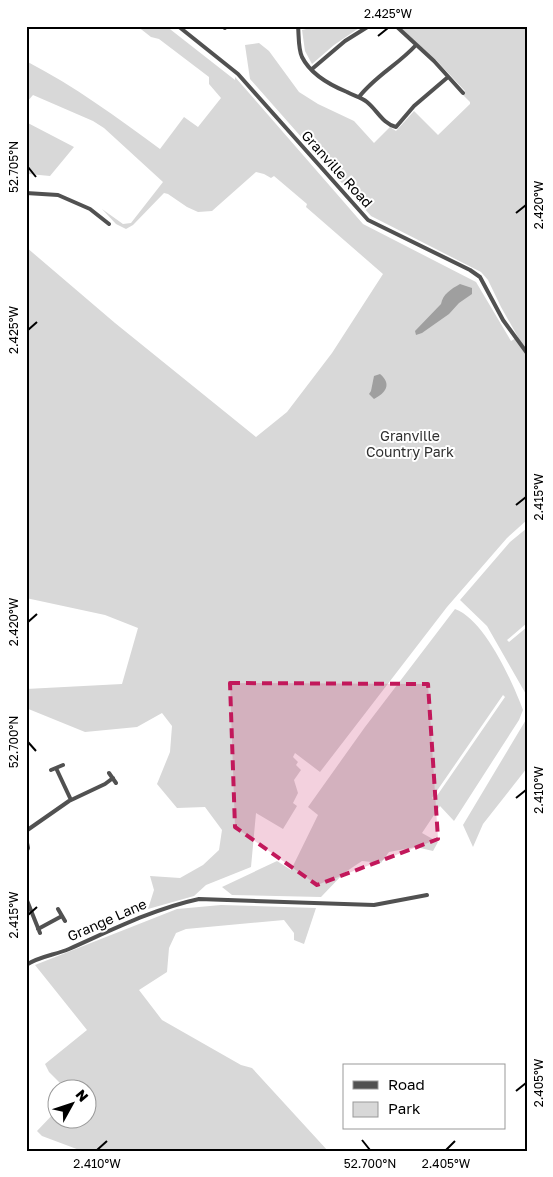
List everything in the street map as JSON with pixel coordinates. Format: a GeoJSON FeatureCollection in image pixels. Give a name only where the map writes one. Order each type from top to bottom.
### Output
{"type":"FeatureCollection","features":[{"type":"Feature","properties":{"kind":"street","name":"Granville Road"},"geometry":{"type":"LineString","coordinates":[[178,26],[238,74],[368,220],[470,270],[480,277],[503,320],[527,353]]}},
{"type":"Feature","properties":{"kind":"street"},"geometry":{"type":"LineString","coordinates":[[298,26],[302,57],[312,69],[325,80],[368,103],[386,123],[396,127],[414,106],[448,77]]}},
{"type":"Feature","properties":{"kind":"street"},"geometry":{"type":"LineString","coordinates":[[312,69],[346,41],[369,26]]}},
{"type":"Feature","properties":{"kind":"street"},"geometry":{"type":"LineString","coordinates":[[396,26],[463,93]]}},
{"type":"Feature","properties":{"kind":"street"},"geometry":{"type":"LineString","coordinates":[[359,97],[374,80],[416,45]]}},
{"type":"Feature","properties":{"kind":"street"},"geometry":{"type":"LineString","coordinates":[[26,194],[58,195],[90,209],[108,224]]}},
{"type":"Feature","properties":{"kind":"street"},"geometry":{"type":"LineString","coordinates":[[51,770],[63,765]]}},
{"type":"Feature","properties":{"kind":"street"},"geometry":{"type":"LineString","coordinates":[[56,768],[71,800]]}},
{"type":"Feature","properties":{"kind":"street"},"geometry":{"type":"LineString","coordinates":[[109,773],[116,783]]}},
{"type":"Feature","properties":{"kind":"street"},"geometry":{"type":"LineString","coordinates":[[26,831],[71,800],[105,784],[113,778]]}},
{"type":"Feature","properties":{"kind":"street"},"geometry":{"type":"LineString","coordinates":[[26,838],[28,848],[26,852]]}},
{"type":"Feature","properties":{"kind":"street","name":"Grange Lane"},"geometry":{"type":"LineString","coordinates":[[26,964],[65,950],[139,917],[180,903],[199,899],[374,905],[426,895]]}},
{"type":"Feature","properties":{"kind":"street"},"geometry":{"type":"LineString","coordinates":[[26,898],[39,931],[62,916]]}},
{"type":"Feature","properties":{"kind":"street"},"geometry":{"type":"LineString","coordinates":[[58,908],[65,921]]}},
{"type":"Feature","properties":{"kind":"highlighted area"},"geometry":{"type":"Polygon","coordinates":[[[230,683],[428,684],[438,839],[317,885],[235,827],[230,683]]]}},
{"type":"Feature","properties":{"kind":"green space","name":"Granville Country Park"},"geometry":{"type":"Polygon","coordinates":[[[137,26],[166,26],[235,80],[235,77],[363,224],[476,282],[511,341],[518,337],[488,280],[481,272],[371,216],[250,79],[245,45],[259,43],[269,51],[299,92],[318,104],[354,121],[374,143],[390,127],[396,131],[414,111],[438,135],[470,104],[462,94],[465,91],[436,60],[398,26],[447,26],[448,28],[452,26],[527,26],[527,520],[507,538],[447,607],[320,772],[295,753],[293,757],[298,762],[296,765],[301,770],[294,780],[298,793],[293,803],[297,806],[283,829],[256,813],[251,867],[206,885],[194,896],[148,909],[154,890],[150,876],[180,878],[203,865],[219,850],[222,830],[205,807],[177,808],[157,784],[170,752],[172,726],[162,713],[137,727],[85,732],[26,708],[26,689],[122,684],[138,628],[105,615],[26,598],[26,247],[115,323],[256,437],[287,412],[332,353],[383,274],[306,207],[307,204],[274,176],[271,178],[256,172],[212,211],[198,212],[164,193],[133,225],[126,229],[116,224],[102,209],[123,224],[131,223],[163,182],[104,128],[93,121],[33,95],[26,103],[26,61],[79,92],[160,149],[184,117],[198,127],[221,98],[209,84],[209,77],[159,39],[151,37],[137,26]]]}},
{"type":"Feature","properties":{"kind":"green space"},"geometry":{"type":"Polygon","coordinates":[[[318,26],[362,26],[334,45],[312,64],[305,51],[302,30],[318,26]]]}},
{"type":"Feature","properties":{"kind":"green space"},"geometry":{"type":"Polygon","coordinates":[[[26,122],[74,147],[50,176],[29,174],[28,187],[26,187],[26,122]]]}},
{"type":"Feature","properties":{"kind":"green space"},"geometry":{"type":"Polygon","coordinates":[[[527,528],[527,623],[507,640],[509,642],[527,627],[527,696],[487,626],[460,600],[510,542],[527,528]]]}},
{"type":"Feature","properties":{"kind":"green space"},"geometry":{"type":"Polygon","coordinates":[[[455,609],[466,615],[487,638],[505,668],[523,710],[519,720],[454,821],[440,806],[422,833],[438,842],[433,851],[416,847],[389,852],[381,863],[362,861],[344,873],[321,897],[232,895],[222,887],[277,861],[291,870],[318,815],[308,807],[365,727],[455,609]],[[503,695],[432,798],[434,800],[505,697],[503,695]]]}},
{"type":"Feature","properties":{"kind":"green space"},"geometry":{"type":"Polygon","coordinates":[[[527,718],[527,768],[483,824],[473,847],[463,825],[527,718]]]}},
{"type":"Feature","properties":{"kind":"green space"},"geometry":{"type":"Polygon","coordinates":[[[221,905],[316,908],[304,944],[294,940],[294,933],[284,920],[186,929],[176,933],[169,948],[167,972],[139,990],[162,1020],[241,1065],[252,1068],[328,1151],[82,1151],[42,1136],[37,1131],[48,1119],[48,1130],[98,1130],[98,1080],[57,1080],[49,1072],[45,1064],[87,1030],[35,965],[177,909],[221,905]]]}},
{"type":"Feature","properties":{"kind":"shaded area"},"geometry":{"type":"Polygon","coordinates":[[[460,284],[472,288],[472,294],[459,303],[449,314],[422,333],[416,335],[415,331],[441,304],[446,295],[460,284]]]}},
{"type":"Feature","properties":{"kind":"shaded area"},"geometry":{"type":"Polygon","coordinates":[[[380,374],[387,385],[382,394],[374,399],[369,394],[374,376],[380,374]]]}}]}
